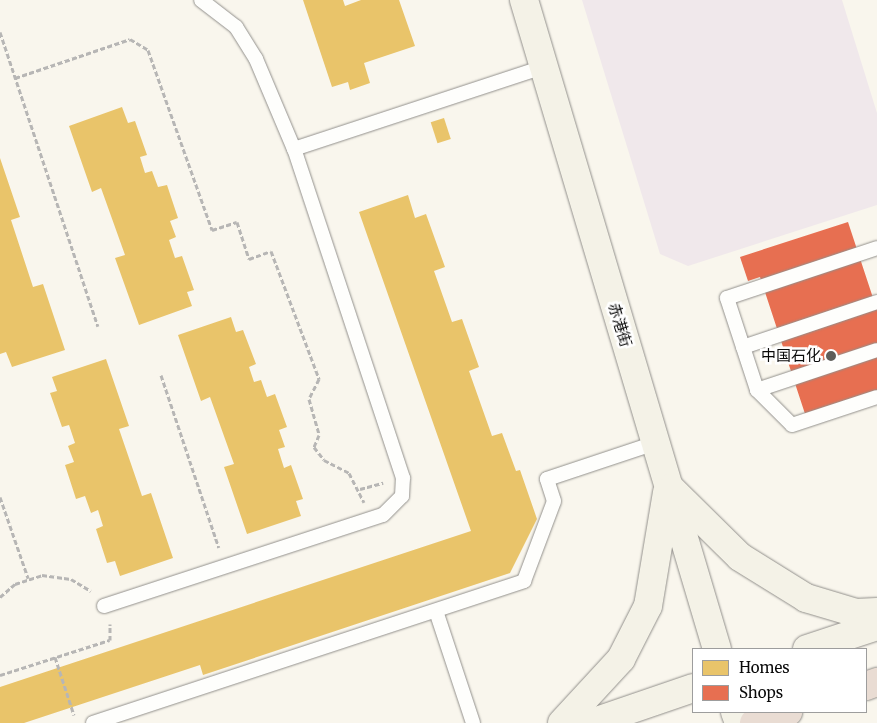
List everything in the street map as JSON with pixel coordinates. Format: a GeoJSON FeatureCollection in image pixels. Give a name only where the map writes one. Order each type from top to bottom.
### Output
{"type":"FeatureCollection","features":[{"type":"Feature","properties":{"kind":"highway"},"geometry":{"type":"LineString","coordinates":[[754,723],[785,713]]}},
{"type":"Feature","properties":{"kind":"street","name":"赤港街"},"geometry":{"type":"LineString","coordinates":[[524,0],[717,648]]}},
{"type":"Feature","properties":{"kind":"street"},"geometry":{"type":"LineString","coordinates":[[668,487],[740,557],[806,598],[856,613],[877,612]]}},
{"type":"Feature","properties":{"kind":"street"},"geometry":{"type":"LineString","coordinates":[[562,723],[621,660],[648,606],[668,487]]}},
{"type":"Feature","properties":{"kind":"street"},"geometry":{"type":"LineString","coordinates":[[810,648],[877,626]]}},
{"type":"Feature","properties":{"kind":"street"},"geometry":{"type":"LineString","coordinates":[[591,723],[692,688]]}},
{"type":"Feature","properties":{"kind":"lane"},"geometry":{"type":"LineString","coordinates":[[104,606],[370,519],[395,505],[402,496],[403,478],[294,149],[256,59],[236,27],[201,0]]}},
{"type":"Feature","properties":{"kind":"lane"},"geometry":{"type":"LineString","coordinates":[[294,149],[544,67]]}},
{"type":"Feature","properties":{"kind":"lane"},"geometry":{"type":"LineString","coordinates":[[877,248],[726,298],[757,390],[792,425],[877,397]]}},
{"type":"Feature","properties":{"kind":"lane"},"geometry":{"type":"LineString","coordinates":[[743,346],[877,302]]}},
{"type":"Feature","properties":{"kind":"lane"},"geometry":{"type":"LineString","coordinates":[[757,390],[877,350]]}},
{"type":"Feature","properties":{"kind":"lane"},"geometry":{"type":"LineString","coordinates":[[93,723],[524,582],[554,502],[547,479],[655,443]]}},
{"type":"Feature","properties":{"kind":"lane"},"geometry":{"type":"LineString","coordinates":[[436,610],[473,723]]}},
{"type":"Feature","properties":{"kind":"path"},"geometry":{"type":"LineString","coordinates":[[0,32],[98,326]]}},
{"type":"Feature","properties":{"kind":"path"},"geometry":{"type":"LineString","coordinates":[[15,78],[130,39],[148,50],[212,230],[237,222],[249,259],[271,251],[318,379],[309,399],[319,434],[314,447],[324,460],[349,473],[360,489],[370,519]]}},
{"type":"Feature","properties":{"kind":"path"},"geometry":{"type":"LineString","coordinates":[[161,375],[225,566]]}},
{"type":"Feature","properties":{"kind":"path"},"geometry":{"type":"LineString","coordinates":[[0,497],[28,578]]}},
{"type":"Feature","properties":{"kind":"path"},"geometry":{"type":"LineString","coordinates":[[0,597],[28,578],[42,575],[71,579],[90,590],[104,606],[110,621],[110,640],[0,675]]}},
{"type":"Feature","properties":{"kind":"path"},"geometry":{"type":"LineString","coordinates":[[55,658],[77,723]]}},
{"type":"Feature","properties":{"kind":"shaded area"},"geometry":{"type":"Polygon","coordinates":[[[582,0],[842,0],[877,113],[877,205],[688,266],[660,254],[582,0]]]}},
{"type":"Feature","properties":{"kind":"building: Homes"},"geometry":{"type":"Polygon","coordinates":[[[303,0],[343,0],[345,6],[361,0],[399,0],[415,46],[364,63],[370,83],[350,90],[348,82],[332,87],[303,0]]]}},
{"type":"Feature","properties":{"kind":"building: Homes"},"geometry":{"type":"Polygon","coordinates":[[[122,107],[128,123],[135,121],[147,155],[140,157],[145,173],[152,171],[158,187],[167,185],[178,218],[170,221],[176,237],[169,240],[175,258],[182,256],[194,290],[187,292],[192,306],[139,325],[115,258],[125,255],[101,188],[92,192],[69,126],[122,107]]]}},
{"type":"Feature","properties":{"kind":"building: Homes"},"geometry":{"type":"Polygon","coordinates":[[[444,118],[451,139],[437,143],[431,122],[444,118]]]}},
{"type":"Feature","properties":{"kind":"building: Homes"},"geometry":{"type":"Polygon","coordinates":[[[0,158],[20,217],[11,220],[33,287],[43,284],[65,350],[12,367],[6,352],[0,354],[0,158]]]}},
{"type":"Feature","properties":{"kind":"building: Homes"},"geometry":{"type":"Polygon","coordinates":[[[408,195],[415,218],[426,214],[445,267],[434,271],[452,322],[462,319],[479,367],[469,371],[492,436],[502,433],[516,471],[520,470],[537,519],[510,573],[203,675],[200,665],[24,723],[0,723],[0,687],[471,531],[359,212],[408,195]]]}},
{"type":"Feature","properties":{"kind":"building: Homes"},"geometry":{"type":"Polygon","coordinates":[[[231,317],[236,332],[243,330],[256,364],[249,367],[254,382],[261,380],[267,397],[275,394],[287,427],[279,430],[285,447],[278,449],[284,468],[291,465],[303,499],[296,501],[301,516],[247,534],[224,467],[234,464],[210,397],[201,401],[178,335],[231,317]]]}},
{"type":"Feature","properties":{"kind":"building: Homes"},"geometry":{"type":"Polygon","coordinates":[[[106,359],[129,426],[119,429],[142,496],[151,493],[173,558],[120,576],[115,561],[107,563],[96,529],[103,526],[98,510],[91,513],[85,496],[76,499],[65,465],[74,462],[68,446],[75,443],[69,425],[62,427],[50,393],[57,391],[52,377],[106,359]]]}},
{"type":"Feature","properties":{"kind":"building: Shops","name":"中国石化"},"geometry":{"type":"Polygon","coordinates":[[[848,222],[877,310],[877,403],[809,426],[760,277],[748,281],[740,257],[848,222]]]}},
{"type":"Feature","properties":{"kind":"place","name":"中国石化"},"geometry":{"type":"Point","coordinates":[831,356]}}]}
